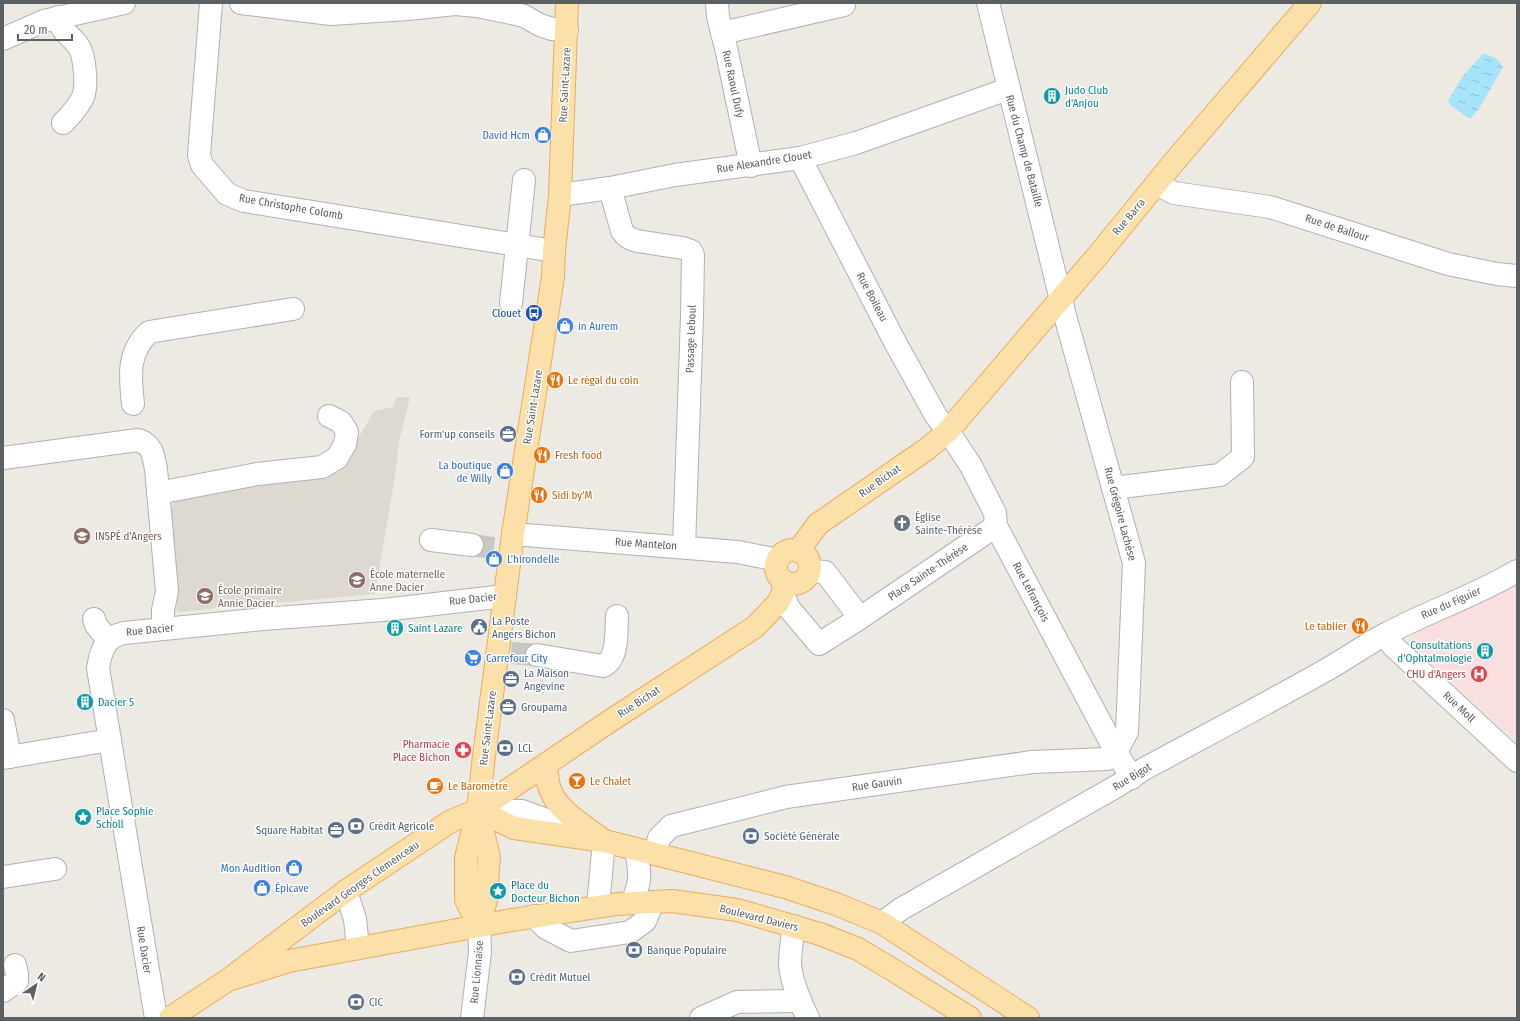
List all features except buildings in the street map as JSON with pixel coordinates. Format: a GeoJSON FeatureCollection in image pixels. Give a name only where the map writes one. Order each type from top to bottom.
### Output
{"type":"FeatureCollection","features":[{"type":"Feature","properties":{"kind":"main road","name":"Rue Saint-Lazare"},"geometry":{"type":"LineString","coordinates":[[479,926],[466,900],[466,858],[478,810],[484,756],[504,653],[508,544],[553,277],[560,194],[567,3]]}},
{"type":"Feature","properties":{"kind":"main road","name":"Rue Barra"},"geometry":{"type":"LineString","coordinates":[[948,432],[1174,162],[1310,3]]}},
{"type":"Feature","properties":{"kind":"main road","name":"Rue Bichat"},"geometry":{"type":"LineString","coordinates":[[798,551],[818,524],[927,449],[948,432]]}},
{"type":"Feature","properties":{"kind":"main road"},"geometry":{"type":"LineString","coordinates":[[798,551],[806,556],[810,571],[804,581],[783,587],[776,565],[778,560],[786,552],[798,551]]}},
{"type":"Feature","properties":{"kind":"main road","name":"Rue Bichat"},"geometry":{"type":"LineString","coordinates":[[478,810],[754,627],[778,603],[783,587]]}},
{"type":"Feature","properties":{"kind":"main road"},"geometry":{"type":"LineString","coordinates":[[546,765],[549,788],[558,804],[604,841]]}},
{"type":"Feature","properties":{"kind":"main road"},"geometry":{"type":"LineString","coordinates":[[478,810],[514,828],[604,841],[786,887],[836,904],[882,923],[1028,1018]]}},
{"type":"Feature","properties":{"kind":"main road","name":"Boulevard Georges Clemenceau"},"geometry":{"type":"LineString","coordinates":[[170,1018],[228,980],[346,891],[451,821],[478,810]]}},
{"type":"Feature","properties":{"kind":"main road","name":"Boulevard Daviers"},"geometry":{"type":"LineString","coordinates":[[479,926],[534,916],[632,902],[672,901],[736,910],[820,934],[858,949],[970,1018]]}},
{"type":"Feature","properties":{"kind":"main road","name":"Boulevard Georges Clemenceau"},"geometry":{"type":"LineString","coordinates":[[228,980],[289,961],[479,926]]}},
{"type":"Feature","properties":{"kind":"street"},"geometry":{"type":"LineString","coordinates":[[3,39],[44,21],[124,3]]}},
{"type":"Feature","properties":{"kind":"street","name":"Rue Christophe Colomb"},"geometry":{"type":"LineString","coordinates":[[211,3],[199,155],[202,165],[227,194],[244,201],[554,251]]}},
{"type":"Feature","properties":{"kind":"street"},"geometry":{"type":"LineString","coordinates":[[241,3],[331,14],[408,9],[455,4],[477,6],[516,14],[524,16],[540,25],[552,29],[567,30]]}},
{"type":"Feature","properties":{"kind":"street","name":"Rue Raoul Dufy"},"geometry":{"type":"LineString","coordinates":[[717,3],[718,17],[751,166]]}},
{"type":"Feature","properties":{"kind":"street"},"geometry":{"type":"LineString","coordinates":[[722,32],[844,5],[843,3]]}},
{"type":"Feature","properties":{"kind":"street","name":"Rue du Champ de Bataille"},"geometry":{"type":"LineString","coordinates":[[988,3],[1008,89],[1061,298]]}},
{"type":"Feature","properties":{"kind":"street"},"geometry":{"type":"LineString","coordinates":[[58,18],[60,27],[80,48],[86,68],[83,97],[72,113],[62,123]]}},
{"type":"Feature","properties":{"kind":"street","name":"Rue Alexandre Clouet"},"geometry":{"type":"LineString","coordinates":[[560,194],[610,188],[675,175],[751,166],[800,158],[856,143],[1008,89]]}},
{"type":"Feature","properties":{"kind":"street","name":"Rue Boileau"},"geometry":{"type":"LineString","coordinates":[[800,158],[896,344],[936,416],[948,432]]}},
{"type":"Feature","properties":{"kind":"street"},"geometry":{"type":"LineString","coordinates":[[511,303],[524,180]]}},
{"type":"Feature","properties":{"kind":"street","name":"Rue de Ballour"},"geometry":{"type":"LineString","coordinates":[[1157,184],[1174,193],[1270,207],[1448,264],[1497,274],[1517,276]]}},
{"type":"Feature","properties":{"kind":"street","name":"Passage Leboul"},"geometry":{"type":"LineString","coordinates":[[610,188],[622,231],[626,236],[637,241],[683,248],[691,251],[693,255],[684,547]]}},
{"type":"Feature","properties":{"kind":"street","name":"Rue Grégoire Lachèse"},"geometry":{"type":"LineString","coordinates":[[1061,298],[1134,563],[1127,732],[1117,753]]}},
{"type":"Feature","properties":{"kind":"street"},"geometry":{"type":"LineString","coordinates":[[133,404],[130,381],[135,349],[140,340],[149,332],[293,309]]}},
{"type":"Feature","properties":{"kind":"street"},"geometry":{"type":"LineString","coordinates":[[1113,488],[1220,475],[1243,457],[1242,382]]}},
{"type":"Feature","properties":{"kind":"street"},"geometry":{"type":"LineString","coordinates":[[158,493],[256,474],[322,467],[337,458],[345,444],[347,432],[341,422],[329,416]]}},
{"type":"Feature","properties":{"kind":"street","name":"Rue Lefrançois"},"geometry":{"type":"LineString","coordinates":[[948,432],[971,466],[995,514],[996,526],[1117,753]]}},
{"type":"Feature","properties":{"kind":"street"},"geometry":{"type":"LineString","coordinates":[[3,458],[138,440],[146,442],[151,450],[156,469],[167,591],[163,610],[163,628]]}},
{"type":"Feature","properties":{"kind":"street","name":"Place Sainte-Thérèse"},"geometry":{"type":"LineString","coordinates":[[783,587],[788,607],[819,644],[996,526]]}},
{"type":"Feature","properties":{"kind":"street"},"geometry":{"type":"LineString","coordinates":[[431,540],[472,545]]}},
{"type":"Feature","properties":{"kind":"street","name":"Rue Mantelon"},"geometry":{"type":"LineString","coordinates":[[508,544],[684,547],[738,552],[778,560]]}},
{"type":"Feature","properties":{"kind":"street"},"geometry":{"type":"LineString","coordinates":[[810,571],[825,572],[860,618]]}},
{"type":"Feature","properties":{"kind":"street","name":"Rue du Figuier"},"geometry":{"type":"LineString","coordinates":[[1384,635],[1420,616],[1452,604],[1517,571]]}},
{"type":"Feature","properties":{"kind":"street","name":"Rue Dacier"},"geometry":{"type":"LineString","coordinates":[[156,1018],[98,668],[102,650],[108,640],[124,632],[383,610],[505,596]]}},
{"type":"Feature","properties":{"kind":"street"},"geometry":{"type":"LineString","coordinates":[[537,655],[603,666],[610,660],[614,649],[617,616]]}},
{"type":"Feature","properties":{"kind":"street"},"geometry":{"type":"LineString","coordinates":[[94,619],[96,625],[108,640]]}},
{"type":"Feature","properties":{"kind":"street","name":"Rue Moll"},"geometry":{"type":"LineString","coordinates":[[1384,635],[1393,646],[1517,761]]}},
{"type":"Feature","properties":{"kind":"street","name":"Rue Bigot"},"geometry":{"type":"LineString","coordinates":[[882,923],[901,909],[1132,778],[1144,769],[1326,670],[1384,635]]}},
{"type":"Feature","properties":{"kind":"street"},"geometry":{"type":"LineString","coordinates":[[3,720],[6,758],[110,740]]}},
{"type":"Feature","properties":{"kind":"street"},"geometry":{"type":"LineString","coordinates":[[1117,753],[1132,778]]}},
{"type":"Feature","properties":{"kind":"street","name":"Rue Gauvin"},"geometry":{"type":"LineString","coordinates":[[645,851],[671,826],[786,797],[1032,762],[1108,760],[1117,753]]}},
{"type":"Feature","properties":{"kind":"street"},"geometry":{"type":"LineString","coordinates":[[598,906],[604,841]]}},
{"type":"Feature","properties":{"kind":"street"},"geometry":{"type":"LineString","coordinates":[[632,902],[640,880],[640,872],[645,851]]}},
{"type":"Feature","properties":{"kind":"street"},"geometry":{"type":"LineString","coordinates":[[3,877],[55,869]]}},
{"type":"Feature","properties":{"kind":"street"},"geometry":{"type":"LineString","coordinates":[[346,891],[355,919],[358,948]]}},
{"type":"Feature","properties":{"kind":"street"},"geometry":{"type":"LineString","coordinates":[[534,916],[546,928],[571,941],[630,932],[645,921],[653,902]]}},
{"type":"Feature","properties":{"kind":"street","name":"Rue Lionnaise"},"geometry":{"type":"LineString","coordinates":[[472,1018],[480,952],[479,926]]}},
{"type":"Feature","properties":{"kind":"street"},"geometry":{"type":"LineString","coordinates":[[701,1018],[737,1002],[804,1009],[790,964],[794,926]]}},
{"type":"Feature","properties":{"kind":"street"},"geometry":{"type":"LineString","coordinates":[[3,991],[16,981],[17,974],[15,965]]}},
{"type":"Feature","properties":{"kind":"shaded area"},"geometry":{"type":"Polygon","coordinates":[[[397,397],[410,397],[399,442],[394,483],[375,594],[177,612],[166,518],[177,495],[311,470],[338,473],[374,411],[393,407],[397,397]]]}},
{"type":"Feature","properties":{"kind":"shaded area","name":"CHU d'Angers"},"geometry":{"type":"Polygon","coordinates":[[[1517,585],[1517,741],[1411,646],[1415,632],[1517,585]]]}},
{"type":"Feature","properties":{"kind":"water"},"geometry":{"type":"Polygon","coordinates":[[[1483,54],[1495,58],[1503,67],[1480,107],[1470,119],[1450,105],[1448,101],[1463,76],[1483,54]]]}},
{"type":"Feature","properties":{"kind":"tunnel"},"geometry":{"type":"LineString","coordinates":[[472,545],[499,549]]}},
{"type":"Feature","properties":{"kind":"tunnel"},"geometry":{"type":"LineString","coordinates":[[511,653],[537,655]]}},
{"type":"Feature","properties":{"kind":"place","name":"Judo Club d'Anjou"},"geometry":{"type":"Point","coordinates":[1052,96]}},
{"type":"Feature","properties":{"kind":"place","name":"David Hcm"},"geometry":{"type":"Point","coordinates":[543,135]}},
{"type":"Feature","properties":{"kind":"place","name":"Clouet"},"geometry":{"type":"Point","coordinates":[534,313]}},
{"type":"Feature","properties":{"kind":"place","name":"in Aurem"},"geometry":{"type":"Point","coordinates":[565,326]}},
{"type":"Feature","properties":{"kind":"place","name":"Le régal du coin"},"geometry":{"type":"Point","coordinates":[555,380]}},
{"type":"Feature","properties":{"kind":"place","name":"Form'up conseils"},"geometry":{"type":"Point","coordinates":[508,434]}},
{"type":"Feature","properties":{"kind":"place","name":"Fresh food"},"geometry":{"type":"Point","coordinates":[542,455]}},
{"type":"Feature","properties":{"kind":"place","name":"La boutique de Willy"},"geometry":{"type":"Point","coordinates":[505,471]}},
{"type":"Feature","properties":{"kind":"place","name":"Sidi by'M"},"geometry":{"type":"Point","coordinates":[539,495]}},
{"type":"Feature","properties":{"kind":"place","name":"Église Sainte-Thérèse"},"geometry":{"type":"Point","coordinates":[902,523]}},
{"type":"Feature","properties":{"kind":"place","name":"INSPÉ d'Angers"},"geometry":{"type":"Point","coordinates":[82,536]}},
{"type":"Feature","properties":{"kind":"place","name":"L’hirondelle"},"geometry":{"type":"Point","coordinates":[494,559]}},
{"type":"Feature","properties":{"kind":"place","name":"École maternelle Anne Dacier"},"geometry":{"type":"Point","coordinates":[357,580]}},
{"type":"Feature","properties":{"kind":"place","name":"École primaire Annie Dacier"},"geometry":{"type":"Point","coordinates":[205,596]}},
{"type":"Feature","properties":{"kind":"place","name":"Le tablier"},"geometry":{"type":"Point","coordinates":[1360,626]}},
{"type":"Feature","properties":{"kind":"place","name":"La Poste Angers Bichon"},"geometry":{"type":"Point","coordinates":[479,627]}},
{"type":"Feature","properties":{"kind":"place","name":"Saint Lazare"},"geometry":{"type":"Point","coordinates":[395,628]}},
{"type":"Feature","properties":{"kind":"place","name":"Consultations d'Ophtalmologie"},"geometry":{"type":"Point","coordinates":[1485,651]}},
{"type":"Feature","properties":{"kind":"place","name":"Carrefour City"},"geometry":{"type":"Point","coordinates":[473,658]}},
{"type":"Feature","properties":{"kind":"place","name":"CHU d'Angers"},"geometry":{"type":"Point","coordinates":[1479,674]}},
{"type":"Feature","properties":{"kind":"place","name":"La Maison Angevine"},"geometry":{"type":"Point","coordinates":[511,679]}},
{"type":"Feature","properties":{"kind":"place","name":"Dacier 5"},"geometry":{"type":"Point","coordinates":[85,702]}},
{"type":"Feature","properties":{"kind":"place","name":"Groupama"},"geometry":{"type":"Point","coordinates":[508,707]}},
{"type":"Feature","properties":{"kind":"place","name":"LCL"},"geometry":{"type":"Point","coordinates":[505,748]}},
{"type":"Feature","properties":{"kind":"place","name":"Pharmacie Place Bichon"},"geometry":{"type":"Point","coordinates":[463,750]}},
{"type":"Feature","properties":{"kind":"place","name":"Le Chalet"},"geometry":{"type":"Point","coordinates":[577,781]}},
{"type":"Feature","properties":{"kind":"place","name":"Le Baromètre"},"geometry":{"type":"Point","coordinates":[435,786]}},
{"type":"Feature","properties":{"kind":"place","name":"Place Sophie Scholl"},"geometry":{"type":"Point","coordinates":[83,817]}},
{"type":"Feature","properties":{"kind":"place","name":"Crédit Agricole"},"geometry":{"type":"Point","coordinates":[356,826]}},
{"type":"Feature","properties":{"kind":"place","name":"Square Habitat"},"geometry":{"type":"Point","coordinates":[336,830]}},
{"type":"Feature","properties":{"kind":"place","name":"Société Générale"},"geometry":{"type":"Point","coordinates":[751,836]}},
{"type":"Feature","properties":{"kind":"place","name":"Mon Audition"},"geometry":{"type":"Point","coordinates":[294,868]}},
{"type":"Feature","properties":{"kind":"place","name":"Épicave"},"geometry":{"type":"Point","coordinates":[262,888]}},
{"type":"Feature","properties":{"kind":"place","name":"Place du Docteur Bichon"},"geometry":{"type":"Point","coordinates":[498,891]}},
{"type":"Feature","properties":{"kind":"place","name":"Banque Populaire"},"geometry":{"type":"Point","coordinates":[634,950]}},
{"type":"Feature","properties":{"kind":"place","name":"Crédit Mutuel"},"geometry":{"type":"Point","coordinates":[517,977]}},
{"type":"Feature","properties":{"kind":"place","name":"CIC"},"geometry":{"type":"Point","coordinates":[356,1002]}}]}
